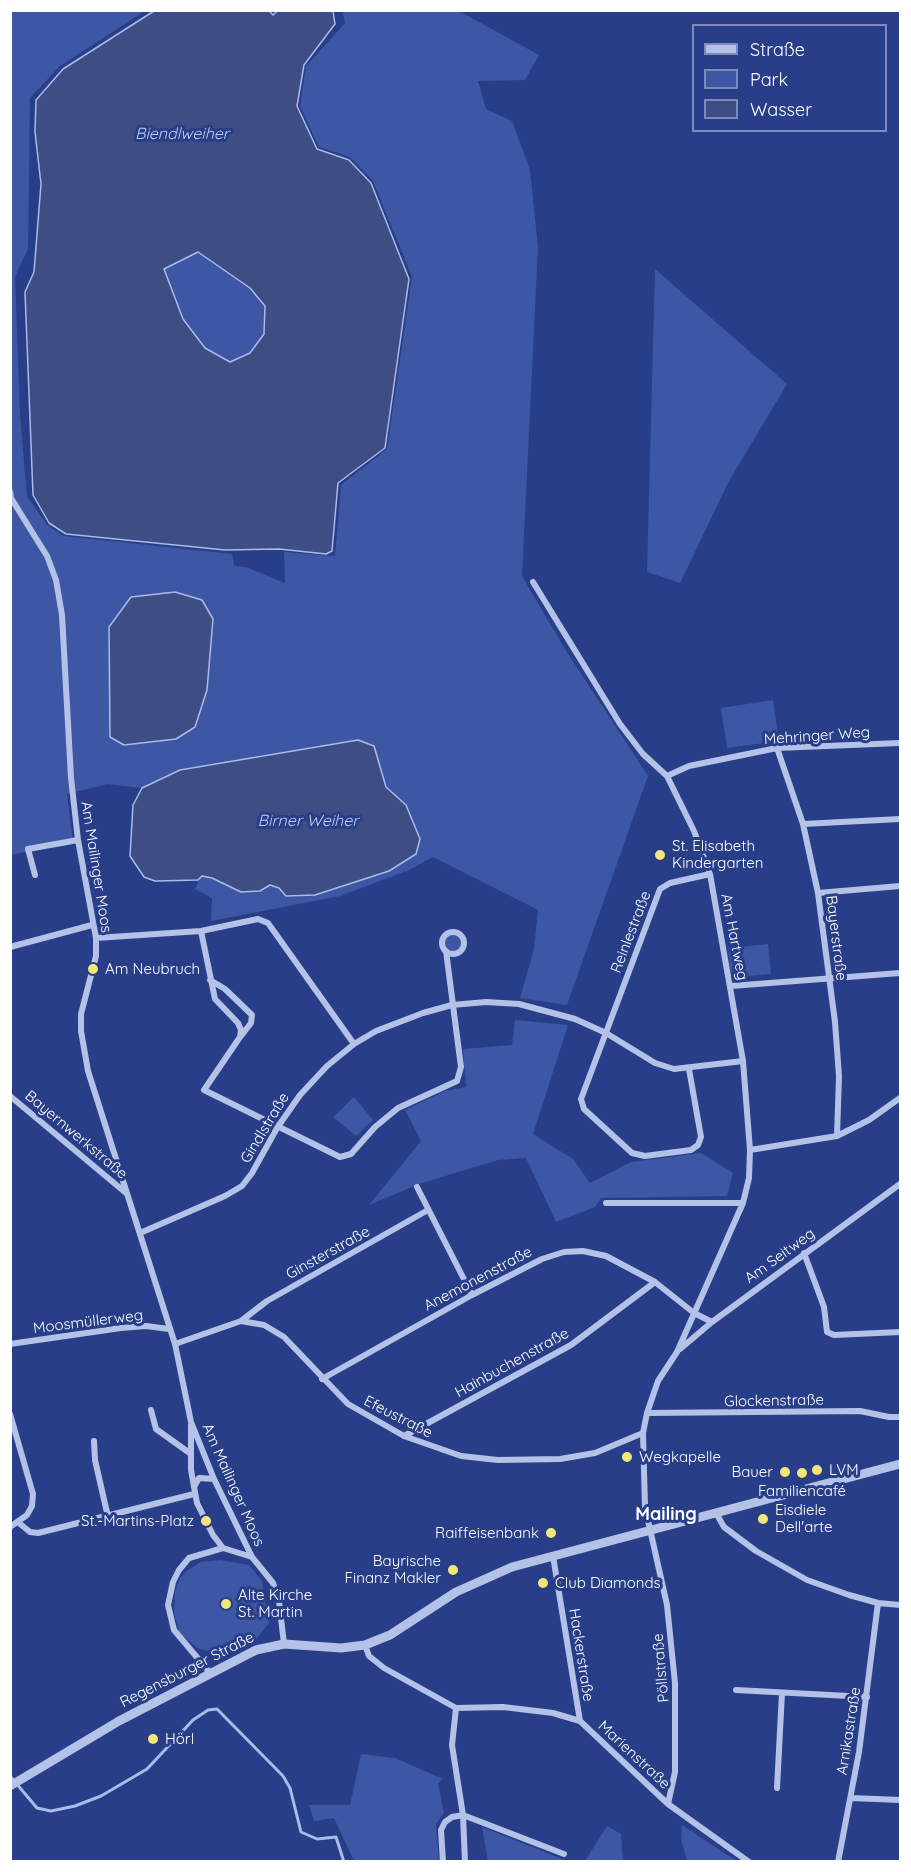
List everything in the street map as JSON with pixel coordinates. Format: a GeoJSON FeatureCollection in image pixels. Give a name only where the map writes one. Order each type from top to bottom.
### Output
{"type":"FeatureCollection","features":[{"type":"Feature","properties":{"kind":"street","name":"Am Mailinger Moos"},"geometry":{"type":"LineString","coordinates":[[10,491],[11,499],[47,556],[56,580],[62,615],[71,778],[78,840],[96,938],[96,956],[83,999],[81,1031],[88,1071],[175,1344],[191,1422],[214,1479],[252,1557],[265,1570],[279,1601],[284,1644]]}},
{"type":"Feature","properties":{"kind":"street","name":"Am Hartweg"},"geometry":{"type":"LineString","coordinates":[[533,582],[620,724],[643,754],[667,776],[694,831],[710,874],[743,1061],[750,1150],[749,1178],[743,1203],[677,1352],[658,1381],[646,1413],[643,1433],[645,1507],[651,1530]]}},
{"type":"Feature","properties":{"kind":"street","name":"Mehringer Weg"},"geometry":{"type":"LineString","coordinates":[[667,776],[689,766],[777,748],[900,743]]}},
{"type":"Feature","properties":{"kind":"street","name":"Bayerstraße"},"geometry":{"type":"LineString","coordinates":[[777,748],[802,825],[818,893],[839,1076],[837,1136]]}},
{"type":"Feature","properties":{"kind":"street"},"geometry":{"type":"LineString","coordinates":[[802,825],[900,819]]}},
{"type":"Feature","properties":{"kind":"street"},"geometry":{"type":"LineString","coordinates":[[35,875],[28,849],[78,840]]}},
{"type":"Feature","properties":{"kind":"street","name":"Reinlestraße"},"geometry":{"type":"LineString","coordinates":[[606,1033],[660,889],[670,883],[710,874]]}},
{"type":"Feature","properties":{"kind":"street"},"geometry":{"type":"LineString","coordinates":[[818,893],[900,886]]}},
{"type":"Feature","properties":{"kind":"street"},"geometry":{"type":"LineString","coordinates":[[96,938],[201,931],[258,919],[268,923],[354,1044]]}},
{"type":"Feature","properties":{"kind":"street"},"geometry":{"type":"LineString","coordinates":[[10,947],[92,925]]}},
{"type":"Feature","properties":{"kind":"street"},"geometry":{"type":"LineString","coordinates":[[201,931],[215,999],[238,1023],[240,1037]]}},
{"type":"Feature","properties":{"kind":"street"},"geometry":{"type":"LineString","coordinates":[[210,980],[225,989],[252,1015],[251,1023],[204,1089],[333,1155],[346,1157],[398,1107],[457,1081],[461,1067],[446,951]]}},
{"type":"Feature","properties":{"kind":"street"},"geometry":{"type":"LineString","coordinates":[[731,986],[900,973]]}},
{"type":"Feature","properties":{"kind":"street","name":"Gindlstraße"},"geometry":{"type":"LineString","coordinates":[[140,1233],[225,1196],[242,1186],[300,1095],[327,1066],[354,1044],[399,1020],[452,1005],[486,1002],[519,1004],[575,1019],[606,1033],[655,1063],[674,1069],[743,1061]]}},
{"type":"Feature","properties":{"kind":"street"},"geometry":{"type":"LineString","coordinates":[[606,1033],[581,1099],[584,1109],[632,1153],[645,1156],[691,1150],[698,1145],[701,1137],[689,1069]]}},
{"type":"Feature","properties":{"kind":"street","name":"Bayernwerkstraße"},"geometry":{"type":"LineString","coordinates":[[10,1096],[126,1193]]}},
{"type":"Feature","properties":{"kind":"street"},"geometry":{"type":"LineString","coordinates":[[750,1150],[837,1136],[869,1120],[900,1098]]}},
{"type":"Feature","properties":{"kind":"street","name":"Am Seitweg"},"geometry":{"type":"LineString","coordinates":[[677,1352],[712,1322],[900,1184]]}},
{"type":"Feature","properties":{"kind":"street"},"geometry":{"type":"LineString","coordinates":[[417,1187],[472,1295]]}},
{"type":"Feature","properties":{"kind":"street"},"geometry":{"type":"LineString","coordinates":[[606,1203],[743,1203]]}},
{"type":"Feature","properties":{"kind":"street","name":"Ginsterstraße"},"geometry":{"type":"LineString","coordinates":[[241,1321],[267,1301],[428,1210]]}},
{"type":"Feature","properties":{"kind":"street","name":"Anemonenstraße"},"geometry":{"type":"LineString","coordinates":[[322,1379],[472,1295],[542,1259],[583,1251],[606,1256],[655,1282],[694,1312],[712,1322]]}},
{"type":"Feature","properties":{"kind":"street"},"geometry":{"type":"LineString","coordinates":[[804,1253],[824,1306],[827,1332],[834,1335],[900,1332]]}},
{"type":"Feature","properties":{"kind":"street","name":"Hainbuchenstraße"},"geometry":{"type":"LineString","coordinates":[[404,1436],[571,1346],[655,1282]]}},
{"type":"Feature","properties":{"kind":"street"},"geometry":{"type":"LineString","coordinates":[[175,1344],[241,1321]]}},
{"type":"Feature","properties":{"kind":"street","name":"Efeustraße"},"geometry":{"type":"LineString","coordinates":[[241,1321],[264,1324],[284,1336],[348,1404],[404,1436],[461,1456],[532,1460],[595,1453],[643,1433]]}},
{"type":"Feature","properties":{"kind":"street","name":"Moosmüllerweg"},"geometry":{"type":"LineString","coordinates":[[10,1344],[121,1328],[146,1326],[169,1329]]}},
{"type":"Feature","properties":{"kind":"street","name":"Am Mailinger Moos"},"geometry":{"type":"LineString","coordinates":[[152,1410],[156,1429],[191,1454]]}},
{"type":"Feature","properties":{"kind":"street","name":"Glockenstraße"},"geometry":{"type":"LineString","coordinates":[[646,1413],[860,1411],[889,1418],[900,1417]]}},
{"type":"Feature","properties":{"kind":"street"},"geometry":{"type":"LineString","coordinates":[[10,1414],[33,1494],[32,1506],[19,1523],[10,1527]]}},
{"type":"Feature","properties":{"kind":"street","name":"Am Mailinger Moos"},"geometry":{"type":"LineString","coordinates":[[191,1422],[194,1494],[213,1535],[224,1548],[252,1557]]}},
{"type":"Feature","properties":{"kind":"street"},"geometry":{"type":"LineString","coordinates":[[94,1441],[95,1460],[108,1517]]}},
{"type":"Feature","properties":{"kind":"street","name":"Regensburger Straße"},"geometry":{"type":"LineString","coordinates":[[10,1786],[119,1721],[256,1650],[284,1644],[342,1648],[365,1645],[390,1635],[456,1592],[491,1575],[554,1556],[900,1464]]}},
{"type":"Feature","properties":{"kind":"street"},"geometry":{"type":"LineString","coordinates":[[19,1523],[30,1532],[38,1533],[194,1494],[199,1478],[214,1479]]}},
{"type":"Feature","properties":{"kind":"street"},"geometry":{"type":"LineString","coordinates":[[716,1513],[724,1527],[756,1551],[807,1580],[878,1604],[900,1605]]}},
{"type":"Feature","properties":{"kind":"street","name":"Pöllstraße"},"geometry":{"type":"LineString","coordinates":[[651,1530],[667,1605],[675,1683],[675,1772],[668,1804]]}},
{"type":"Feature","properties":{"kind":"street"},"geometry":{"type":"LineString","coordinates":[[211,1674],[174,1630],[168,1605],[173,1582],[189,1558],[224,1548]]}},
{"type":"Feature","properties":{"kind":"street","name":"Hackerstraße"},"geometry":{"type":"LineString","coordinates":[[554,1556],[580,1721]]}},
{"type":"Feature","properties":{"kind":"street","name":"Arnikastraße"},"geometry":{"type":"LineString","coordinates":[[837,1862],[851,1798],[867,1697],[878,1604]]}},
{"type":"Feature","properties":{"kind":"street"},"geometry":{"type":"LineString","coordinates":[[365,1645],[369,1656],[384,1668],[456,1708],[452,1745],[463,1815],[465,1862]]}},
{"type":"Feature","properties":{"kind":"street"},"geometry":{"type":"LineString","coordinates":[[736,1690],[867,1697]]}},
{"type":"Feature","properties":{"kind":"street"},"geometry":{"type":"LineString","coordinates":[[777,1788],[782,1693]]}},
{"type":"Feature","properties":{"kind":"street","name":"Marienstraße"},"geometry":{"type":"LineString","coordinates":[[456,1708],[503,1707],[553,1713],[580,1721],[668,1804],[749,1862]]}},
{"type":"Feature","properties":{"kind":"street"},"geometry":{"type":"LineString","coordinates":[[851,1798],[900,1800]]}},
{"type":"Feature","properties":{"kind":"street"},"geometry":{"type":"LineString","coordinates":[[443,1862],[441,1830],[445,1822],[463,1815],[564,1854]]}},
{"type":"Feature","properties":{"kind":"green space"},"geometry":{"type":"Polygon","coordinates":[[[342,10],[459,11],[539,55],[525,80],[478,81],[486,109],[512,121],[530,170],[538,247],[522,576],[565,649],[648,776],[567,1005],[520,998],[534,949],[538,910],[433,857],[409,870],[340,896],[211,921],[212,898],[195,889],[201,876],[212,878],[241,892],[260,891],[270,885],[279,888],[406,805],[386,787],[374,746],[358,740],[180,770],[142,788],[107,784],[67,794],[73,842],[11,855],[11,11],[145,11],[60,66],[30,98],[28,249],[15,277],[20,414],[27,496],[47,525],[64,536],[232,554],[234,566],[246,567],[285,583],[284,552],[335,556],[341,485],[387,449],[412,277],[373,181],[350,157],[319,147],[300,106],[306,66],[345,23],[342,10]],[[175,592],[109,627],[110,737],[213,619],[202,600],[175,592]]]}},
{"type":"Feature","properties":{"kind":"green space"},"geometry":{"type":"Polygon","coordinates":[[[199,252],[250,288],[265,306],[264,333],[250,353],[230,362],[205,348],[183,319],[164,269],[199,252]]]}},
{"type":"Feature","properties":{"kind":"green space"},"geometry":{"type":"Polygon","coordinates":[[[655,269],[787,384],[729,481],[680,583],[647,572],[655,269]]]}},
{"type":"Feature","properties":{"kind":"green space"},"geometry":{"type":"Polygon","coordinates":[[[773,700],[779,741],[727,748],[721,708],[773,700]]]}},
{"type":"Feature","properties":{"kind":"green space"},"geometry":{"type":"Polygon","coordinates":[[[453,934],[459,937],[462,943],[459,949],[453,952],[447,949],[444,943],[447,937],[453,934]]]}},
{"type":"Feature","properties":{"kind":"green space"},"geometry":{"type":"Polygon","coordinates":[[[768,944],[771,974],[738,977],[731,972],[728,948],[768,944]]]}},
{"type":"Feature","properties":{"kind":"green space"},"geometry":{"type":"Polygon","coordinates":[[[515,1020],[568,1025],[533,1134],[573,1159],[590,1183],[631,1162],[701,1153],[733,1173],[727,1196],[601,1198],[595,1207],[556,1222],[526,1158],[498,1160],[419,1184],[369,1205],[421,1141],[405,1110],[445,1091],[466,1087],[463,1049],[512,1045],[515,1020]]]}},
{"type":"Feature","properties":{"kind":"green space"},"geometry":{"type":"Polygon","coordinates":[[[354,1097],[373,1120],[356,1136],[333,1117],[354,1097]]]}},
{"type":"Feature","properties":{"kind":"green space"},"geometry":{"type":"Polygon","coordinates":[[[220,1560],[249,1565],[262,1581],[269,1623],[258,1637],[246,1645],[208,1651],[197,1648],[179,1632],[174,1612],[175,1592],[180,1578],[187,1571],[200,1562],[220,1560]]]}},
{"type":"Feature","properties":{"kind":"green space"},"geometry":{"type":"Polygon","coordinates":[[[361,1754],[395,1758],[443,1779],[438,1783],[444,1813],[436,1824],[439,1861],[354,1861],[334,1818],[314,1821],[309,1805],[350,1805],[361,1754]]]}},
{"type":"Feature","properties":{"kind":"green space"},"geometry":{"type":"Polygon","coordinates":[[[682,1825],[738,1861],[687,1861],[681,1839],[682,1825]]]}},
{"type":"Feature","properties":{"kind":"green space"},"geometry":{"type":"Polygon","coordinates":[[[607,1826],[621,1834],[623,1861],[585,1861],[607,1826]]]}},
{"type":"Feature","properties":{"kind":"green space"},"geometry":{"type":"Polygon","coordinates":[[[482,1827],[567,1861],[488,1861],[482,1827]]]}},
{"type":"Feature","properties":{"kind":"water","name":"Biendlweiher"},"geometry":{"type":"Polygon","coordinates":[[[154,11],[269,11],[273,15],[277,11],[333,11],[335,24],[304,65],[297,106],[317,149],[349,160],[371,183],[409,279],[385,448],[338,483],[332,551],[326,554],[279,549],[225,550],[66,534],[49,523],[33,495],[25,292],[34,272],[41,184],[35,132],[36,100],[63,69],[154,11]],[[198,252],[164,269],[183,319],[205,348],[230,362],[250,353],[264,334],[265,306],[250,288],[198,252]]]}},
{"type":"Feature","properties":{"kind":"water"},"geometry":{"type":"Polygon","coordinates":[[[175,592],[202,600],[213,619],[207,690],[195,727],[176,739],[124,745],[110,737],[109,627],[131,597],[175,592]]]}},
{"type":"Feature","properties":{"kind":"water","name":"Birner Weiher"},"geometry":{"type":"Polygon","coordinates":[[[358,740],[374,746],[386,787],[406,805],[420,839],[416,854],[389,871],[315,895],[286,896],[279,888],[270,885],[260,891],[241,892],[212,878],[202,876],[198,880],[155,881],[144,877],[130,856],[133,805],[142,788],[180,770],[358,740]]]}},
{"type":"Feature","properties":{"kind":"waterway"},"geometry":{"type":"LineString","coordinates":[[10,1776],[37,1808],[51,1811],[75,1806],[101,1796],[147,1769],[193,1720],[208,1710],[217,1709],[283,1776],[290,1788],[301,1832],[317,1839],[336,1837],[344,1862]]}},
{"type":"Feature","properties":{"kind":"place","name":"St. Elisabeth Kindergarten"},"geometry":{"type":"Point","coordinates":[660,855]}},
{"type":"Feature","properties":{"kind":"place","name":"Am Neubruch"},"geometry":{"type":"Point","coordinates":[93,969]}},
{"type":"Feature","properties":{"kind":"place","name":"Wegkapelle"},"geometry":{"type":"Point","coordinates":[627,1457]}},
{"type":"Feature","properties":{"kind":"place","name":"LVM"},"geometry":{"type":"Point","coordinates":[817,1470]}},
{"type":"Feature","properties":{"kind":"place","name":"Bauer"},"geometry":{"type":"Point","coordinates":[785,1472]}},
{"type":"Feature","properties":{"kind":"place","name":"Familiencafé"},"geometry":{"type":"Point","coordinates":[802,1473]}},
{"type":"Feature","properties":{"kind":"place","name":"Eisdiele Dell'arte"},"geometry":{"type":"Point","coordinates":[763,1519]}},
{"type":"Feature","properties":{"kind":"place","name":"St.-Martins-Platz"},"geometry":{"type":"Point","coordinates":[206,1521]}},
{"type":"Feature","properties":{"kind":"place","name":"Raiffeisenbank"},"geometry":{"type":"Point","coordinates":[551,1533]}},
{"type":"Feature","properties":{"kind":"place","name":"Bayrische Finanz Makler"},"geometry":{"type":"Point","coordinates":[453,1570]}},
{"type":"Feature","properties":{"kind":"place","name":"Club Diamonds"},"geometry":{"type":"Point","coordinates":[543,1583]}},
{"type":"Feature","properties":{"kind":"place","name":"Alte Kirche St. Martin"},"geometry":{"type":"Point","coordinates":[226,1604]}},
{"type":"Feature","properties":{"kind":"place","name":"Hörl"},"geometry":{"type":"Point","coordinates":[153,1739]}},
{"type":"Feature","properties":{"kind":"district","name":"Mailing"},"geometry":{"type":"Point","coordinates":[666,1515]}}]}
